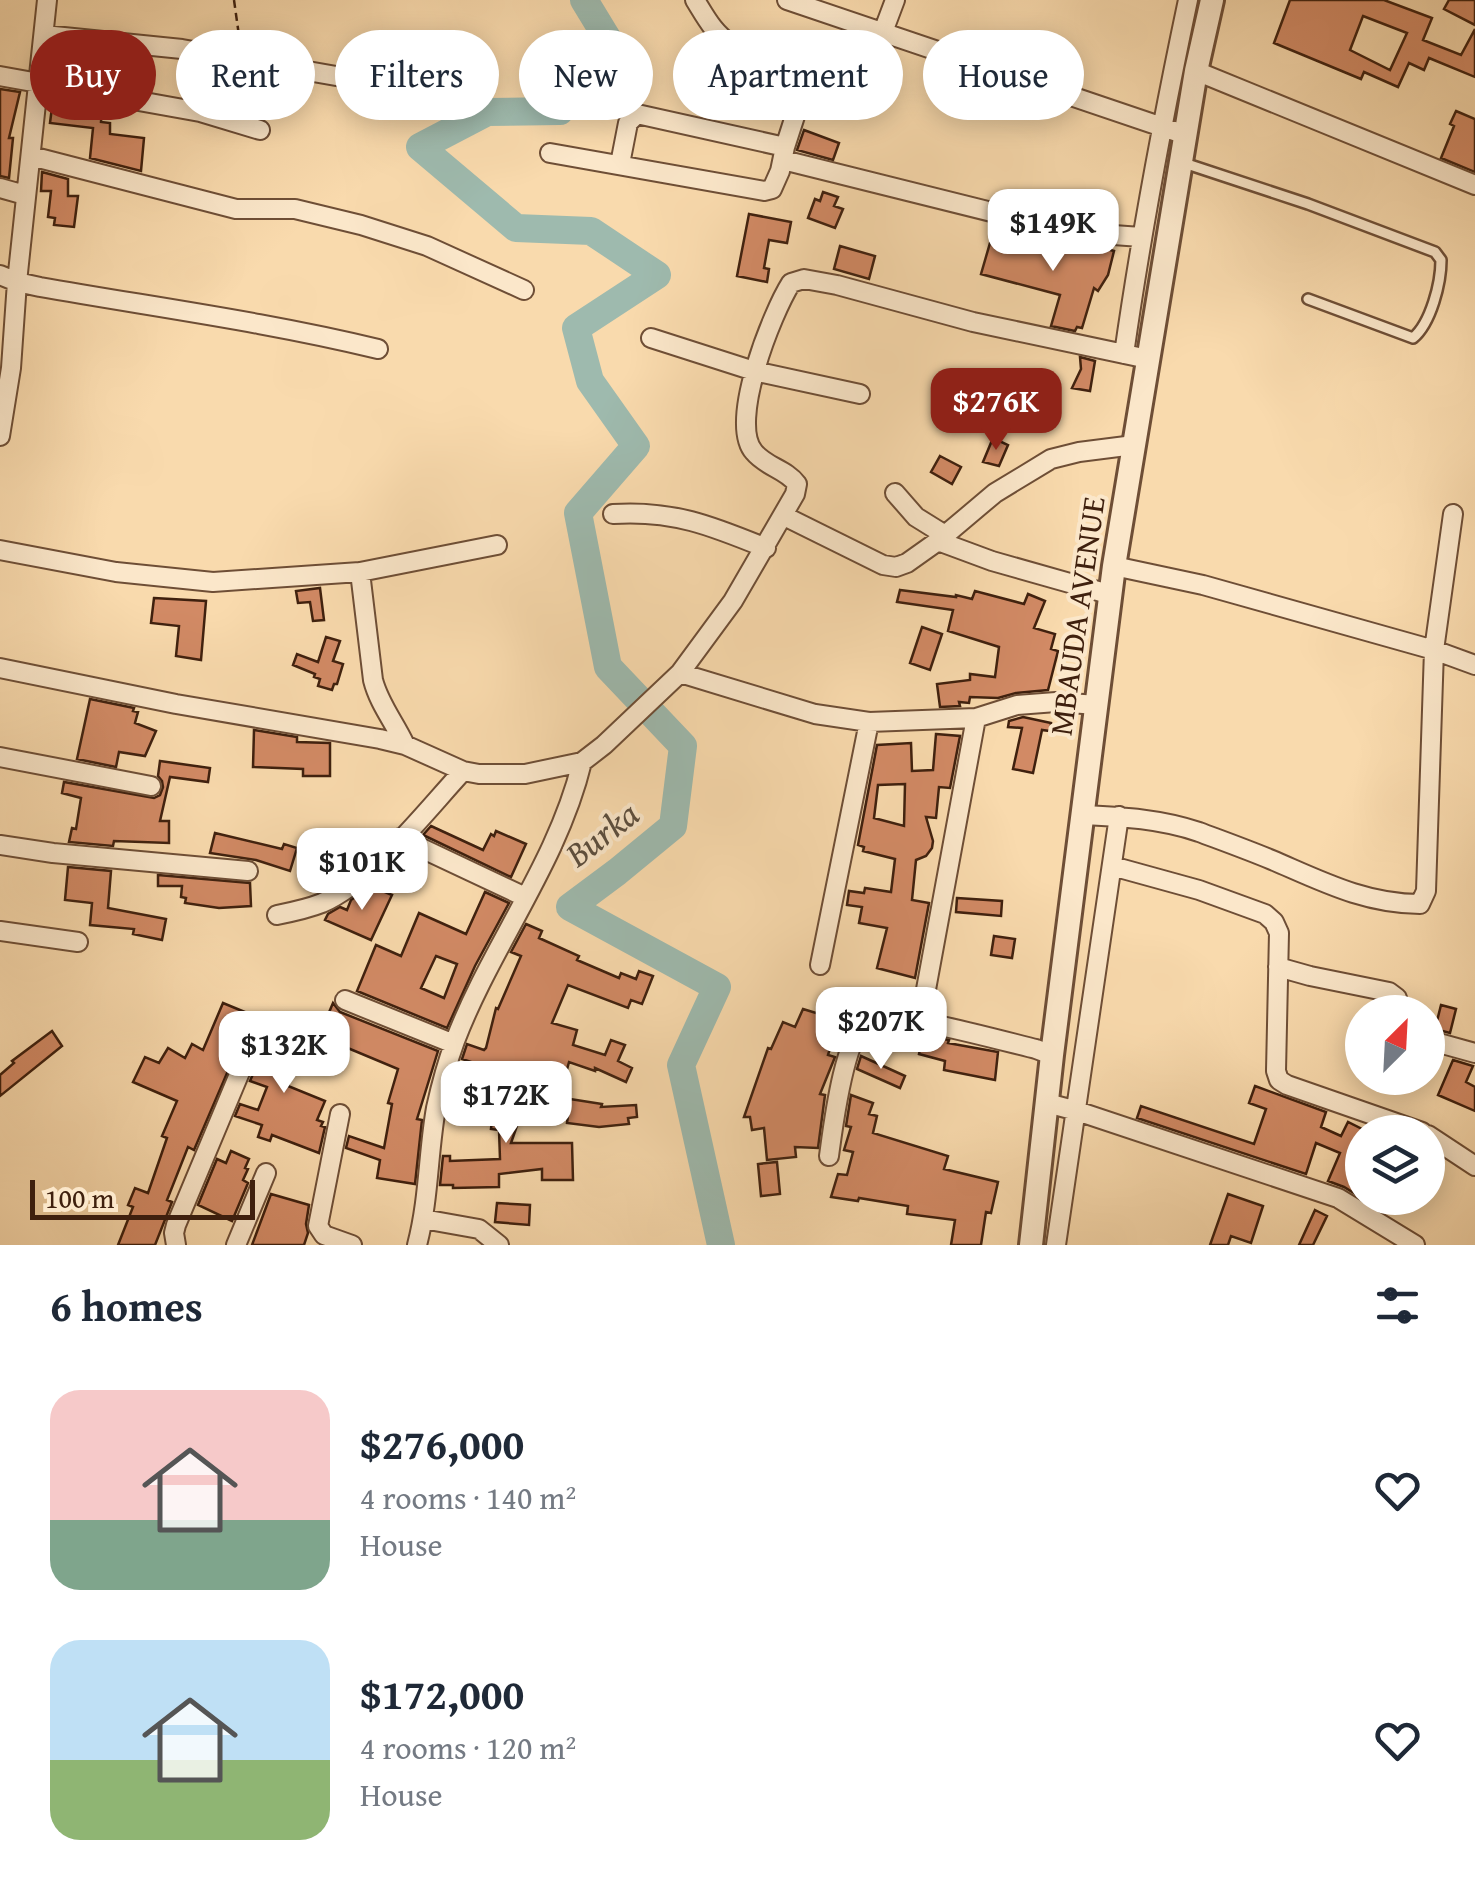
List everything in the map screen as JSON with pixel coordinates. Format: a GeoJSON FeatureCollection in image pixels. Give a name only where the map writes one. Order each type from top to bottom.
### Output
{"type":"FeatureCollection","features":[{"type":"Feature","properties":{"kind":"street"},"geometry":{"type":"LineString","coordinates":[[44,30],[47,0]]}},
{"type":"Feature","properties":{"kind":"street"},"geometry":{"type":"LineString","coordinates":[[550,153],[772,189],[806,82],[804,73],[796,65],[723,39],[695,0]]}},
{"type":"Feature","properties":{"kind":"street"},"geometry":{"type":"LineString","coordinates":[[883,30],[895,0]]}},
{"type":"Feature","properties":{"kind":"street"},"geometry":{"type":"LineString","coordinates":[[1124,354],[1161,126],[1188,0]]}},
{"type":"Feature","properties":{"kind":"street","name":"MBAUDA AVENUE"},"geometry":{"type":"LineString","coordinates":[[1031,1245],[1114,566],[1196,71],[1212,0]]}},
{"type":"Feature","properties":{"kind":"street"},"geometry":{"type":"LineString","coordinates":[[799,2],[876,30]]}},
{"type":"Feature","properties":{"kind":"street"},"geometry":{"type":"LineString","coordinates":[[903,39],[1186,136]]}},
{"type":"Feature","properties":{"kind":"street"},"geometry":{"type":"LineString","coordinates":[[156,46],[335,76]]}},
{"type":"Feature","properties":{"kind":"street"},"geometry":{"type":"LineString","coordinates":[[1196,71],[1475,185]]}},
{"type":"Feature","properties":{"kind":"street"},"geometry":{"type":"LineString","coordinates":[[0,76],[30,82]]}},
{"type":"Feature","properties":{"kind":"street"},"geometry":{"type":"LineString","coordinates":[[156,104],[260,130]]}},
{"type":"Feature","properties":{"kind":"street"},"geometry":{"type":"LineString","coordinates":[[620,164],[628,123],[637,114],[1072,232],[1141,237]]}},
{"type":"Feature","properties":{"kind":"street"},"geometry":{"type":"LineString","coordinates":[[0,436],[4,390],[12,368],[8,279],[25,195],[34,120]]}},
{"type":"Feature","properties":{"kind":"street"},"geometry":{"type":"LineString","coordinates":[[30,156],[236,209],[295,209],[361,224],[427,246],[524,290]]}},
{"type":"Feature","properties":{"kind":"street"},"geometry":{"type":"LineString","coordinates":[[0,188],[25,195]]}},
{"type":"Feature","properties":{"kind":"street"},"geometry":{"type":"LineString","coordinates":[[8,279],[274,326],[378,349]]}},
{"type":"Feature","properties":{"kind":"street"},"geometry":{"type":"LineString","coordinates":[[0,668],[176,704],[358,734],[404,745],[463,770],[494,776],[582,762],[680,673],[734,601],[795,494],[797,484],[791,476],[753,452],[745,428],[754,371],[791,283],[804,279],[837,285],[973,322],[1148,359]]}},
{"type":"Feature","properties":{"kind":"street"},"geometry":{"type":"LineString","coordinates":[[651,338],[754,371],[860,394]]}},
{"type":"Feature","properties":{"kind":"street"},"geometry":{"type":"LineString","coordinates":[[784,516],[883,566],[896,567],[941,538],[994,493],[1052,459],[1134,445]]}},
{"type":"Feature","properties":{"kind":"street"},"geometry":{"type":"LineString","coordinates":[[895,493],[941,538],[992,561],[1112,595]]}},
{"type":"Feature","properties":{"kind":"street"},"geometry":{"type":"LineString","coordinates":[[613,514],[656,512],[707,524],[766,548]]}},
{"type":"Feature","properties":{"kind":"street"},"geometry":{"type":"LineString","coordinates":[[1084,815],[1170,824],[1271,860],[1344,892],[1420,904],[1426,891],[1434,650],[1452,514]]}},
{"type":"Feature","properties":{"kind":"street"},"geometry":{"type":"LineString","coordinates":[[0,550],[116,572],[213,582],[360,572],[497,545]]}},
{"type":"Feature","properties":{"kind":"street"},"geometry":{"type":"LineString","coordinates":[[1114,566],[1203,586],[1475,665]]}},
{"type":"Feature","properties":{"kind":"street"},"geometry":{"type":"LineString","coordinates":[[360,572],[376,693],[404,745]]}},
{"type":"Feature","properties":{"kind":"street"},"geometry":{"type":"LineString","coordinates":[[680,673],[815,714],[869,722],[976,718],[1017,705],[1098,704]]}},
{"type":"Feature","properties":{"kind":"street"},"geometry":{"type":"LineString","coordinates":[[920,1022],[976,718]]}},
{"type":"Feature","properties":{"kind":"street"},"geometry":{"type":"LineString","coordinates":[[820,964],[869,722]]}},
{"type":"Feature","properties":{"kind":"street"},"geometry":{"type":"LineString","coordinates":[[0,757],[151,786]]}},
{"type":"Feature","properties":{"kind":"street"},"geometry":{"type":"LineString","coordinates":[[417,1245],[436,1109],[454,1044],[470,1002],[558,832],[582,762]]}},
{"type":"Feature","properties":{"kind":"street"},"geometry":{"type":"LineString","coordinates":[[276,915],[306,909],[337,895],[371,869],[463,770]]}},
{"type":"Feature","properties":{"kind":"street"},"geometry":{"type":"LineString","coordinates":[[1056,1245],[1119,816]]}},
{"type":"Feature","properties":{"kind":"street"},"geometry":{"type":"LineString","coordinates":[[400,838],[525,898]]}},
{"type":"Feature","properties":{"kind":"street"},"geometry":{"type":"LineString","coordinates":[[0,845],[248,871]]}},
{"type":"Feature","properties":{"kind":"street"},"geometry":{"type":"LineString","coordinates":[[1112,866],[1198,890],[1265,914],[1274,922],[1279,933],[1279,1080],[1371,1115]]}},
{"type":"Feature","properties":{"kind":"street"},"geometry":{"type":"LineString","coordinates":[[0,931],[78,942]]}},
{"type":"Feature","properties":{"kind":"street"},"geometry":{"type":"LineString","coordinates":[[1278,967],[1394,995]]}},
{"type":"Feature","properties":{"kind":"street"},"geometry":{"type":"LineString","coordinates":[[345,1000],[454,1044]]}},
{"type":"Feature","properties":{"kind":"street"},"geometry":{"type":"LineString","coordinates":[[828,1156],[838,1093],[856,1034],[870,1018],[920,1022],[1052,1055]]}},
{"type":"Feature","properties":{"kind":"street"},"geometry":{"type":"LineString","coordinates":[[176,1245],[176,1225],[253,1041]]}},
{"type":"Feature","properties":{"kind":"street"},"geometry":{"type":"LineString","coordinates":[[1445,1045],[1475,1053]]}},
{"type":"Feature","properties":{"kind":"street"},"geometry":{"type":"LineString","coordinates":[[1046,1103],[1338,1198],[1415,1245]]}},
{"type":"Feature","properties":{"kind":"street"},"geometry":{"type":"LineString","coordinates":[[340,1114],[318,1226],[324,1235],[352,1245]]}},
{"type":"Feature","properties":{"kind":"street"},"geometry":{"type":"LineString","coordinates":[[1445,1147],[1475,1166]]}},
{"type":"Feature","properties":{"kind":"street"},"geometry":{"type":"LineString","coordinates":[[236,1245],[266,1172]]}},
{"type":"Feature","properties":{"kind":"street"},"geometry":{"type":"LineString","coordinates":[[423,1219],[479,1229],[499,1245]]}},
{"type":"Feature","properties":{"kind":"lane"},"geometry":{"type":"LineString","coordinates":[[1182,162],[1308,204],[1435,252],[1442,260],[1432,306],[1425,324],[1413,338],[1308,299]]}},
{"type":"Feature","properties":{"kind":"building"},"geometry":{"type":"Polygon","coordinates":[[[1290,0],[1384,0],[1432,18],[1423,40],[1461,55],[1475,29],[1475,77],[1429,58],[1424,70],[1409,63],[1398,87],[1364,72],[1361,79],[1274,43],[1290,0]],[[1363,16],[1350,50],[1390,70],[1407,33],[1363,16]]]}},
{"type":"Feature","properties":{"kind":"building"},"geometry":{"type":"Polygon","coordinates":[[[1449,0],[1475,0],[1475,25],[1444,9],[1449,0]]]}},
{"type":"Feature","properties":{"kind":"building"},"geometry":{"type":"Polygon","coordinates":[[[0,89],[20,92],[9,138],[13,138],[9,178],[0,176],[0,89]]]}},
{"type":"Feature","properties":{"kind":"building"},"geometry":{"type":"Polygon","coordinates":[[[1456,111],[1475,119],[1475,172],[1441,158],[1456,111]]]}},
{"type":"Feature","properties":{"kind":"building"},"geometry":{"type":"Polygon","coordinates":[[[101,120],[110,123],[110,134],[144,138],[141,171],[90,158],[93,128],[50,123],[101,120]]]}},
{"type":"Feature","properties":{"kind":"building"},"geometry":{"type":"Polygon","coordinates":[[[804,130],[839,143],[833,160],[797,150],[804,130]]]}},
{"type":"Feature","properties":{"kind":"building"},"geometry":{"type":"Polygon","coordinates":[[[42,172],[68,179],[68,196],[78,196],[74,227],[54,225],[55,218],[48,217],[51,191],[41,191],[42,172]]]}},
{"type":"Feature","properties":{"kind":"building"},"geometry":{"type":"Polygon","coordinates":[[[823,192],[838,197],[834,206],[843,209],[835,228],[808,218],[815,199],[820,201],[823,192]]]}},
{"type":"Feature","properties":{"kind":"building"},"geometry":{"type":"Polygon","coordinates":[[[749,214],[791,222],[787,243],[769,240],[764,268],[769,269],[767,282],[737,276],[749,214]]]}},
{"type":"Feature","properties":{"kind":"building"},"geometry":{"type":"Polygon","coordinates":[[[1005,237],[1043,247],[1048,239],[1114,251],[1108,275],[1098,291],[1094,288],[1082,328],[1075,331],[1051,326],[1060,295],[981,274],[990,243],[1003,246],[1005,237]]]}},
{"type":"Feature","properties":{"kind":"building"},"geometry":{"type":"Polygon","coordinates":[[[840,246],[875,256],[869,279],[834,269],[840,246]]]}},
{"type":"Feature","properties":{"kind":"building"},"geometry":{"type":"Polygon","coordinates":[[[1080,357],[1095,361],[1090,391],[1072,388],[1081,369],[1080,357]]]}},
{"type":"Feature","properties":{"kind":"building"},"geometry":{"type":"Polygon","coordinates":[[[993,438],[1008,445],[999,466],[983,462],[993,438]]]}},
{"type":"Feature","properties":{"kind":"building"},"geometry":{"type":"Polygon","coordinates":[[[940,456],[961,467],[952,484],[931,472],[940,456]]]}},
{"type":"Feature","properties":{"kind":"building"},"geometry":{"type":"Polygon","coordinates":[[[320,588],[324,620],[313,621],[310,602],[298,603],[296,591],[320,588]]]}},
{"type":"Feature","properties":{"kind":"building"},"geometry":{"type":"Polygon","coordinates":[[[900,590],[972,599],[975,591],[1024,604],[1028,594],[1045,601],[1034,628],[1055,634],[1051,649],[1058,651],[1048,690],[998,698],[970,697],[969,703],[959,702],[960,706],[940,707],[937,684],[970,680],[970,674],[995,677],[999,647],[948,631],[953,610],[897,602],[900,590]]]}},
{"type":"Feature","properties":{"kind":"building"},"geometry":{"type":"Polygon","coordinates":[[[154,598],[206,601],[201,660],[176,656],[179,626],[151,623],[154,598]]]}},
{"type":"Feature","properties":{"kind":"building"},"geometry":{"type":"Polygon","coordinates":[[[922,627],[942,634],[930,670],[910,663],[922,627]]]}},
{"type":"Feature","properties":{"kind":"building"},"geometry":{"type":"Polygon","coordinates":[[[326,637],[340,641],[333,661],[343,664],[332,690],[318,686],[320,679],[315,674],[293,665],[297,654],[318,662],[326,637]]]}},
{"type":"Feature","properties":{"kind":"building"},"geometry":{"type":"Polygon","coordinates":[[[90,699],[138,712],[135,723],[156,731],[145,756],[119,752],[116,767],[77,759],[90,699]]]}},
{"type":"Feature","properties":{"kind":"building"},"geometry":{"type":"Polygon","coordinates":[[[1023,717],[1051,723],[1050,731],[1042,730],[1033,773],[1013,769],[1022,728],[1008,727],[1009,721],[1023,717]]]}},
{"type":"Feature","properties":{"kind":"building"},"geometry":{"type":"Polygon","coordinates":[[[254,730],[297,737],[297,742],[330,743],[330,776],[303,776],[303,769],[253,767],[254,730]]]}},
{"type":"Feature","properties":{"kind":"building"},"geometry":{"type":"Polygon","coordinates":[[[936,734],[960,736],[950,788],[939,787],[936,818],[926,817],[932,848],[916,860],[912,900],[929,903],[915,978],[877,968],[887,928],[859,923],[862,907],[847,905],[849,891],[864,893],[865,888],[891,892],[895,859],[863,851],[864,847],[858,845],[877,745],[911,743],[912,771],[933,770],[936,734]],[[905,784],[878,785],[874,818],[904,826],[905,784]]]}},
{"type":"Feature","properties":{"kind":"building"},"geometry":{"type":"Polygon","coordinates":[[[160,761],[210,768],[208,782],[170,777],[160,821],[169,821],[169,843],[114,841],[113,846],[69,842],[72,828],[76,829],[81,798],[62,793],[64,782],[154,798],[163,787],[158,776],[160,761]]]}},
{"type":"Feature","properties":{"kind":"building"},"geometry":{"type":"Polygon","coordinates":[[[431,826],[483,850],[496,831],[526,844],[511,877],[423,835],[431,826]]]}},
{"type":"Feature","properties":{"kind":"building"},"geometry":{"type":"Polygon","coordinates":[[[215,833],[282,849],[284,844],[297,848],[290,871],[256,860],[210,853],[215,833]]]}},
{"type":"Feature","properties":{"kind":"building"},"geometry":{"type":"Polygon","coordinates":[[[68,867],[111,871],[108,908],[166,919],[162,940],[133,934],[134,929],[90,925],[92,903],[65,900],[68,867]]]}},
{"type":"Feature","properties":{"kind":"building"},"geometry":{"type":"Polygon","coordinates":[[[158,875],[250,883],[251,906],[219,908],[185,903],[182,886],[158,886],[158,875]]]}},
{"type":"Feature","properties":{"kind":"building"},"geometry":{"type":"Polygon","coordinates":[[[371,886],[392,895],[371,940],[325,920],[340,907],[347,910],[351,900],[371,886]]]}},
{"type":"Feature","properties":{"kind":"building"},"geometry":{"type":"Polygon","coordinates":[[[485,892],[509,903],[447,1028],[357,991],[376,945],[401,956],[419,913],[466,934],[485,892]],[[436,956],[421,988],[444,998],[457,964],[436,956]]]}},
{"type":"Feature","properties":{"kind":"building"},"geometry":{"type":"Polygon","coordinates":[[[957,898],[1002,901],[1001,916],[956,912],[957,898]]]}},
{"type":"Feature","properties":{"kind":"building"},"geometry":{"type":"Polygon","coordinates":[[[526,924],[542,931],[539,938],[619,978],[621,973],[636,979],[639,971],[653,976],[642,1004],[631,1000],[628,1008],[568,985],[552,1023],[577,1030],[573,1045],[605,1055],[611,1040],[625,1045],[618,1061],[632,1068],[626,1082],[569,1062],[561,1092],[462,1059],[467,1044],[486,1048],[496,1008],[521,956],[511,952],[526,924]]]}},
{"type":"Feature","properties":{"kind":"building"},"geometry":{"type":"Polygon","coordinates":[[[994,936],[1015,939],[1012,958],[991,955],[994,936]]]}},
{"type":"Feature","properties":{"kind":"building"},"geometry":{"type":"Polygon","coordinates":[[[223,1003],[252,1015],[194,1150],[188,1147],[155,1245],[118,1245],[133,1207],[128,1205],[135,1188],[148,1193],[167,1138],[162,1136],[177,1101],[133,1082],[145,1057],[159,1063],[168,1048],[185,1058],[192,1044],[203,1050],[223,1003]]]}},
{"type":"Feature","properties":{"kind":"building"},"geometry":{"type":"Polygon","coordinates":[[[333,1003],[340,1012],[438,1051],[417,1119],[422,1120],[415,1184],[377,1178],[380,1160],[346,1148],[349,1136],[384,1148],[392,1104],[388,1103],[398,1069],[319,1036],[333,1003]]]}},
{"type":"Feature","properties":{"kind":"building"},"geometry":{"type":"Polygon","coordinates":[[[1445,1006],[1456,1009],[1450,1033],[1445,1032],[1445,1006]]]}},
{"type":"Feature","properties":{"kind":"building"},"geometry":{"type":"Polygon","coordinates":[[[803,1009],[839,1020],[828,1055],[835,1057],[820,1094],[825,1095],[818,1148],[795,1147],[796,1157],[767,1160],[764,1128],[752,1130],[750,1117],[744,1117],[768,1048],[771,1049],[783,1022],[795,1027],[803,1009]]]}},
{"type":"Feature","properties":{"kind":"building"},"geometry":{"type":"Polygon","coordinates":[[[270,1025],[302,1035],[288,1086],[325,1101],[317,1120],[325,1127],[319,1153],[272,1135],[270,1141],[258,1137],[262,1125],[235,1116],[240,1104],[258,1110],[267,1087],[250,1081],[270,1025]]]}},
{"type":"Feature","properties":{"kind":"building"},"geometry":{"type":"Polygon","coordinates":[[[52,1031],[62,1046],[0,1096],[0,1075],[52,1031]]]}},
{"type":"Feature","properties":{"kind":"building"},"geometry":{"type":"Polygon","coordinates":[[[923,1035],[998,1052],[995,1080],[944,1070],[945,1061],[919,1054],[923,1035]]]}},
{"type":"Feature","properties":{"kind":"building"},"geometry":{"type":"Polygon","coordinates":[[[861,1056],[905,1076],[900,1088],[857,1069],[861,1056]]]}},
{"type":"Feature","properties":{"kind":"building"},"geometry":{"type":"Polygon","coordinates":[[[1453,1060],[1473,1066],[1466,1082],[1475,1087],[1475,1111],[1438,1095],[1445,1095],[1445,1079],[1453,1060]]]}},
{"type":"Feature","properties":{"kind":"building"},"geometry":{"type":"Polygon","coordinates":[[[455,1083],[528,1095],[525,1114],[521,1114],[511,1143],[572,1143],[573,1180],[542,1180],[542,1169],[499,1174],[499,1187],[440,1185],[443,1156],[450,1156],[450,1161],[500,1159],[499,1130],[491,1129],[493,1111],[451,1099],[455,1083]]]}},
{"type":"Feature","properties":{"kind":"building"},"geometry":{"type":"Polygon","coordinates":[[[1255,1086],[1326,1112],[1321,1127],[1341,1136],[1345,1128],[1345,1188],[1328,1181],[1340,1153],[1316,1143],[1306,1174],[1137,1118],[1141,1106],[1254,1144],[1266,1109],[1249,1103],[1255,1086]]]}},
{"type":"Feature","properties":{"kind":"building"},"geometry":{"type":"Polygon","coordinates":[[[851,1095],[873,1103],[869,1114],[877,1116],[873,1133],[948,1156],[944,1169],[998,1182],[991,1213],[986,1212],[981,1245],[951,1245],[955,1220],[907,1214],[908,1206],[831,1197],[838,1174],[847,1175],[853,1152],[844,1150],[851,1127],[846,1126],[851,1095]]]}},
{"type":"Feature","properties":{"kind":"building"},"geometry":{"type":"Polygon","coordinates":[[[570,1099],[602,1104],[601,1107],[636,1105],[637,1117],[628,1118],[629,1124],[599,1127],[567,1123],[570,1099]]]}},
{"type":"Feature","properties":{"kind":"building"},"geometry":{"type":"Polygon","coordinates":[[[231,1151],[249,1159],[243,1180],[248,1183],[232,1221],[198,1205],[217,1159],[226,1163],[231,1151]]]}},
{"type":"Feature","properties":{"kind":"building"},"geometry":{"type":"Polygon","coordinates":[[[777,1162],[780,1194],[761,1196],[758,1164],[777,1162]]]}},
{"type":"Feature","properties":{"kind":"building"},"geometry":{"type":"Polygon","coordinates":[[[271,1194],[309,1205],[304,1245],[252,1245],[271,1194]]]}},
{"type":"Feature","properties":{"kind":"building"},"geometry":{"type":"Polygon","coordinates":[[[1228,1194],[1263,1206],[1251,1243],[1231,1236],[1228,1245],[1210,1245],[1228,1194]]]}},
{"type":"Feature","properties":{"kind":"building"},"geometry":{"type":"Polygon","coordinates":[[[497,1203],[530,1205],[529,1225],[495,1222],[497,1203]]]}},
{"type":"Feature","properties":{"kind":"building"},"geometry":{"type":"Polygon","coordinates":[[[1315,1210],[1327,1216],[1313,1245],[1299,1245],[1315,1210]]]}},
{"type":"Feature","properties":{"kind":"waterway","name":"Burka"},"geometry":{"type":"LineString","coordinates":[[584,0],[612,46],[560,111],[487,112],[420,147],[516,228],[591,231],[657,275],[576,328],[590,381],[636,446],[578,513],[608,667],[683,746],[673,826],[570,907],[717,987],[681,1065],[721,1245]]}}]}
